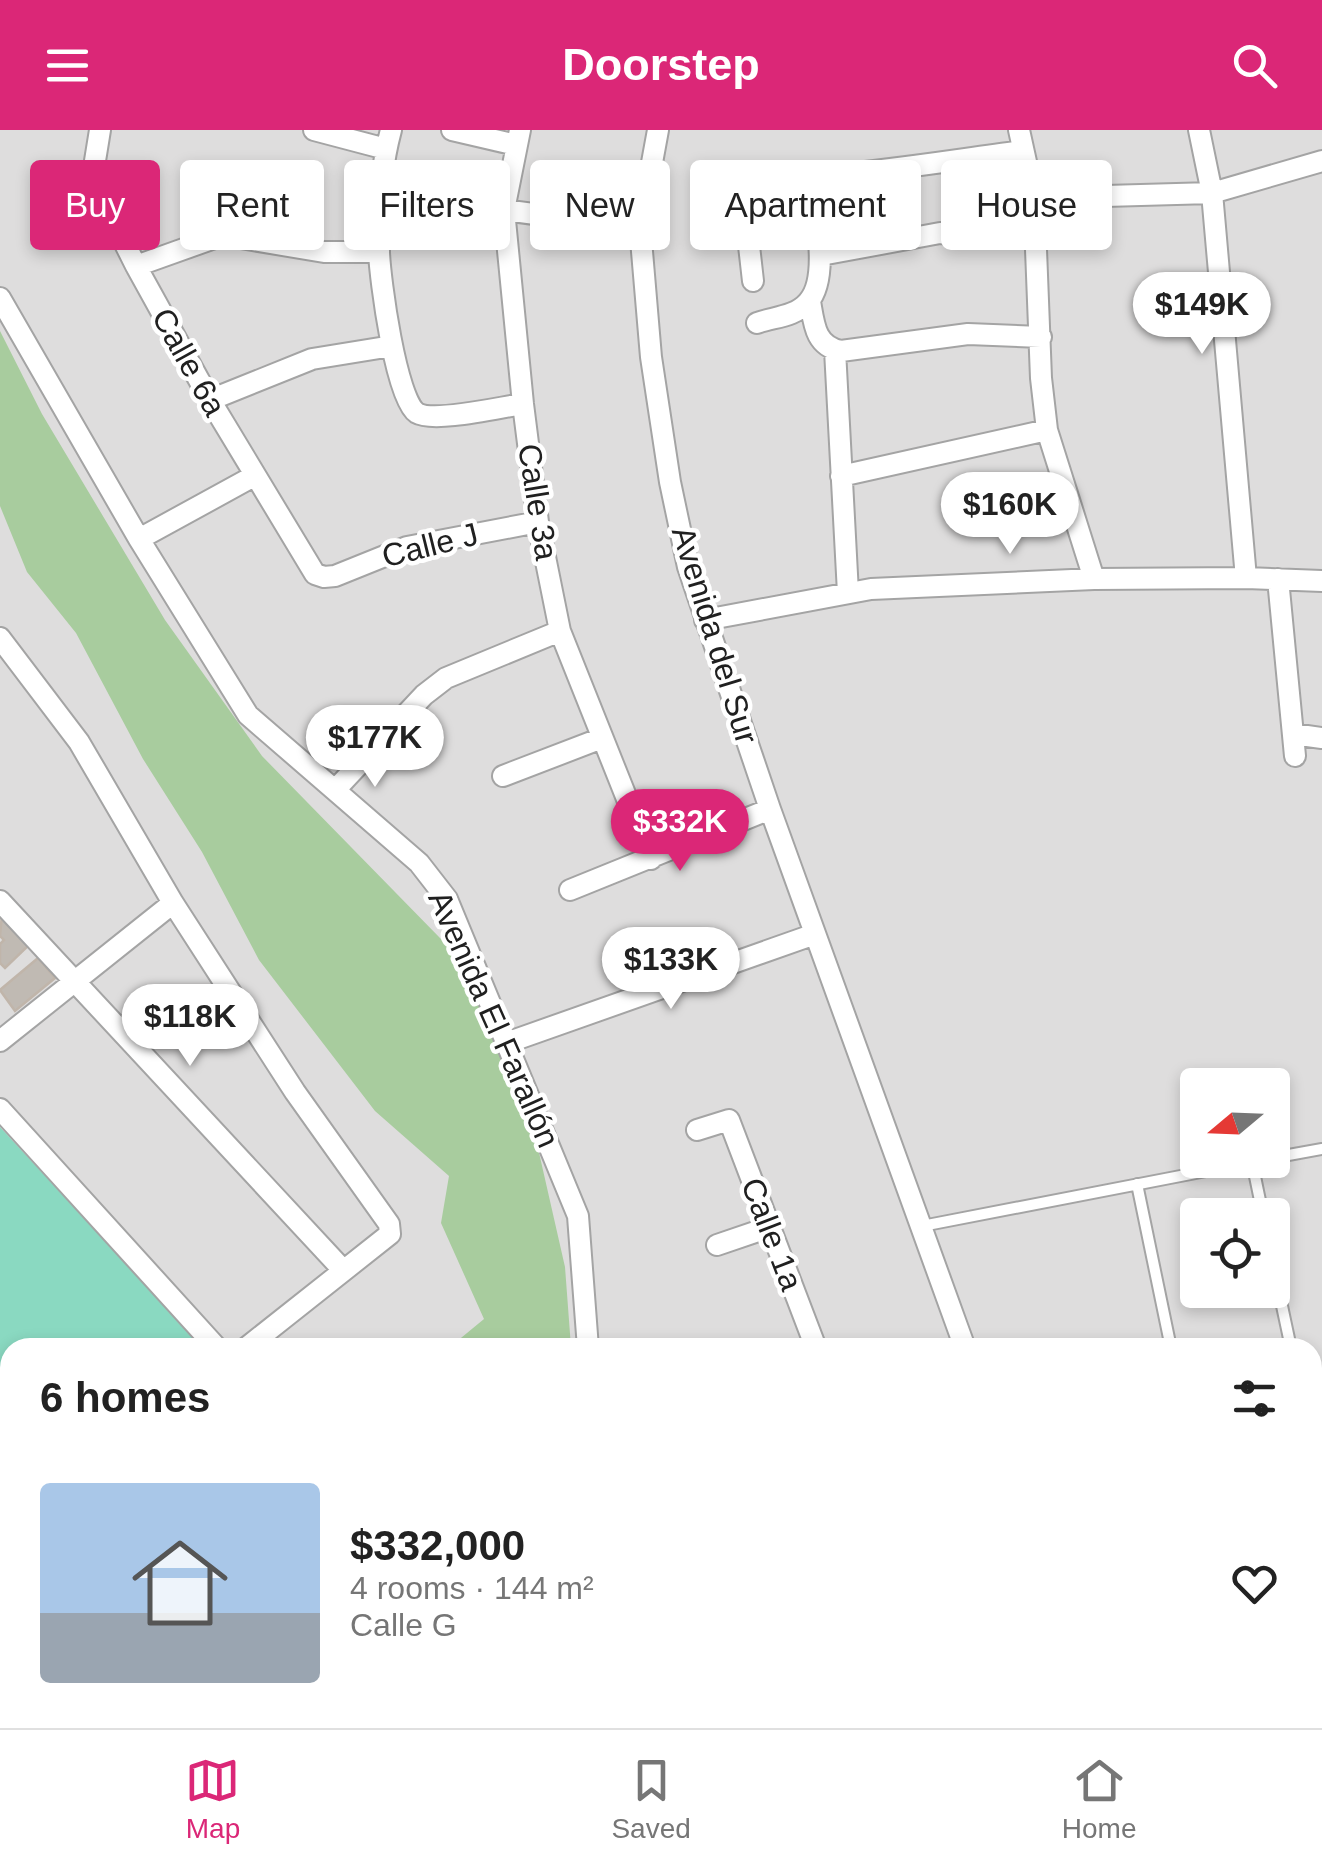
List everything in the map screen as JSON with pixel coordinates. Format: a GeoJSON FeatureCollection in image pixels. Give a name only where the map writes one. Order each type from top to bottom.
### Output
{"type":"FeatureCollection","features":[{"type":"Feature","properties":{"kind":"street","name":"Calle 6a"},"geometry":{"type":"LineString","coordinates":[[100,130],[94,166],[98,190],[136,266],[254,476],[315,574],[324,577]]}},
{"type":"Feature","properties":{"kind":"street"},"geometry":{"type":"LineString","coordinates":[[314,130],[388,140],[379,252],[392,346],[405,400],[418,414],[434,416],[523,404]]}},
{"type":"Feature","properties":{"kind":"street"},"geometry":{"type":"LineString","coordinates":[[452,130],[518,138]]}},
{"type":"Feature","properties":{"kind":"street","name":"Avenida del Sur"},"geometry":{"type":"LineString","coordinates":[[652,160],[658,130]]}},
{"type":"Feature","properties":{"kind":"street"},"geometry":{"type":"LineString","coordinates":[[1200,130],[1212,192],[1246,578]]}},
{"type":"Feature","properties":{"kind":"street","name":"Calle 3a"},"geometry":{"type":"LineString","coordinates":[[510,179],[518,138]]}},
{"type":"Feature","properties":{"kind":"street"},"geometry":{"type":"LineString","coordinates":[[910,160],[1021,140]]}},
{"type":"Feature","properties":{"kind":"street"},"geometry":{"type":"LineString","coordinates":[[1112,195],[1212,192],[1320,166]]}},
{"type":"Feature","properties":{"kind":"street"},"geometry":{"type":"LineString","coordinates":[[820,255],[941,233]]}},
{"type":"Feature","properties":{"kind":"street"},"geometry":{"type":"LineString","coordinates":[[136,266],[223,235],[332,253],[379,252]]}},
{"type":"Feature","properties":{"kind":"street","name":"Calle 3a"},"geometry":{"type":"LineString","coordinates":[[508,250],[538,522],[560,631],[650,859]]}},
{"type":"Feature","properties":{"kind":"street","name":"Avenida del Sur"},"geometry":{"type":"LineString","coordinates":[[642,250],[651,358],[688,567],[770,809],[961,1338]]}},
{"type":"Feature","properties":{"kind":"street"},"geometry":{"type":"LineString","coordinates":[[750,250],[753,280]]}},
{"type":"Feature","properties":{"kind":"street"},"geometry":{"type":"LineString","coordinates":[[819,250],[810,301],[820,340],[828,348],[968,334],[1041,337]]}},
{"type":"Feature","properties":{"kind":"street"},"geometry":{"type":"LineString","coordinates":[[1036,250],[1046,430],[1094,578]]}},
{"type":"Feature","properties":{"kind":"street","name":"Avenida El Farallón"},"geometry":{"type":"LineString","coordinates":[[0,298],[139,539],[248,715],[436,881],[509,1042],[578,1216],[587,1338]]}},
{"type":"Feature","properties":{"kind":"street"},"geometry":{"type":"LineString","coordinates":[[757,323],[778,318],[810,301]]}},
{"type":"Feature","properties":{"kind":"street"},"geometry":{"type":"LineString","coordinates":[[210,400],[312,359],[392,346]]}},
{"type":"Feature","properties":{"kind":"street"},"geometry":{"type":"LineString","coordinates":[[835,350],[848,593]]}},
{"type":"Feature","properties":{"kind":"street"},"geometry":{"type":"LineString","coordinates":[[842,476],[1046,430]]}},
{"type":"Feature","properties":{"kind":"street"},"geometry":{"type":"LineString","coordinates":[[139,539],[254,476]]}},
{"type":"Feature","properties":{"kind":"street","name":"Calle J"},"geometry":{"type":"LineString","coordinates":[[324,577],[407,547],[538,522]]}},
{"type":"Feature","properties":{"kind":"street"},"geometry":{"type":"LineString","coordinates":[[706,620],[870,589],[1094,578],[1322,581]]}},
{"type":"Feature","properties":{"kind":"street"},"geometry":{"type":"LineString","coordinates":[[1278,579],[1296,756]]}},
{"type":"Feature","properties":{"kind":"street"},"geometry":{"type":"LineString","coordinates":[[336,789],[424,695],[446,678],[560,631]]}},
{"type":"Feature","properties":{"kind":"street"},"geometry":{"type":"LineString","coordinates":[[0,638],[80,742],[173,903],[295,1092],[389,1224],[390,1234],[258,1338]]}},
{"type":"Feature","properties":{"kind":"street"},"geometry":{"type":"LineString","coordinates":[[1293,734],[1322,738]]}},
{"type":"Feature","properties":{"kind":"street"},"geometry":{"type":"LineString","coordinates":[[503,776],[602,738]]}},
{"type":"Feature","properties":{"kind":"street"},"geometry":{"type":"LineString","coordinates":[[570,890],[770,809]]}},
{"type":"Feature","properties":{"kind":"street"},"geometry":{"type":"LineString","coordinates":[[0,902],[343,1270]]}},
{"type":"Feature","properties":{"kind":"street"},"geometry":{"type":"LineString","coordinates":[[0,1041],[173,903]]}},
{"type":"Feature","properties":{"kind":"street"},"geometry":{"type":"LineString","coordinates":[[509,1042],[816,934]]}},
{"type":"Feature","properties":{"kind":"street"},"geometry":{"type":"LineString","coordinates":[[0,1109],[209,1338]]}},
{"type":"Feature","properties":{"kind":"street","name":"Calle 1a"},"geometry":{"type":"LineString","coordinates":[[697,1130],[729,1120],[812,1338]]}},
{"type":"Feature","properties":{"kind":"street"},"geometry":{"type":"LineString","coordinates":[[717,1245],[770,1227]]}},
{"type":"Feature","properties":{"kind":"lane"},"geometry":{"type":"LineString","coordinates":[[1290,1155],[1322,1149]]}},
{"type":"Feature","properties":{"kind":"lane"},"geometry":{"type":"LineString","coordinates":[[922,1226],[1180,1176]]}},
{"type":"Feature","properties":{"kind":"lane"},"geometry":{"type":"LineString","coordinates":[[1137,1184],[1168,1338]]}},
{"type":"Feature","properties":{"kind":"lane"},"geometry":{"type":"LineString","coordinates":[[1283,1308],[1290,1338]]}},
{"type":"Feature","properties":{"kind":"shaded area"},"geometry":{"type":"Polygon","coordinates":[[[0,130],[1322,130],[1322,1338],[0,1338],[0,130]]]}},
{"type":"Feature","properties":{"kind":"green space"},"geometry":{"type":"Polygon","coordinates":[[[0,331],[42,414],[165,620],[262,756],[484,983],[520,1069],[565,1267],[570,1338],[461,1338],[484,1319],[441,1223],[449,1176],[375,1111],[259,960],[202,852],[143,759],[76,633],[27,572],[0,506],[0,331]]]}},
{"type":"Feature","properties":{"kind":"green space"},"geometry":{"type":"Polygon","coordinates":[[[0,1127],[195,1338],[0,1338],[0,1127]]]}},
{"type":"Feature","properties":{"kind":"building"},"geometry":{"type":"Polygon","coordinates":[[[2,914],[31,943],[5,968],[0,963],[0,944],[4,940],[0,936],[2,914]]]}},
{"type":"Feature","properties":{"kind":"building"},"geometry":{"type":"Polygon","coordinates":[[[38,958],[55,978],[15,1011],[0,990],[38,958]]]}}]}
